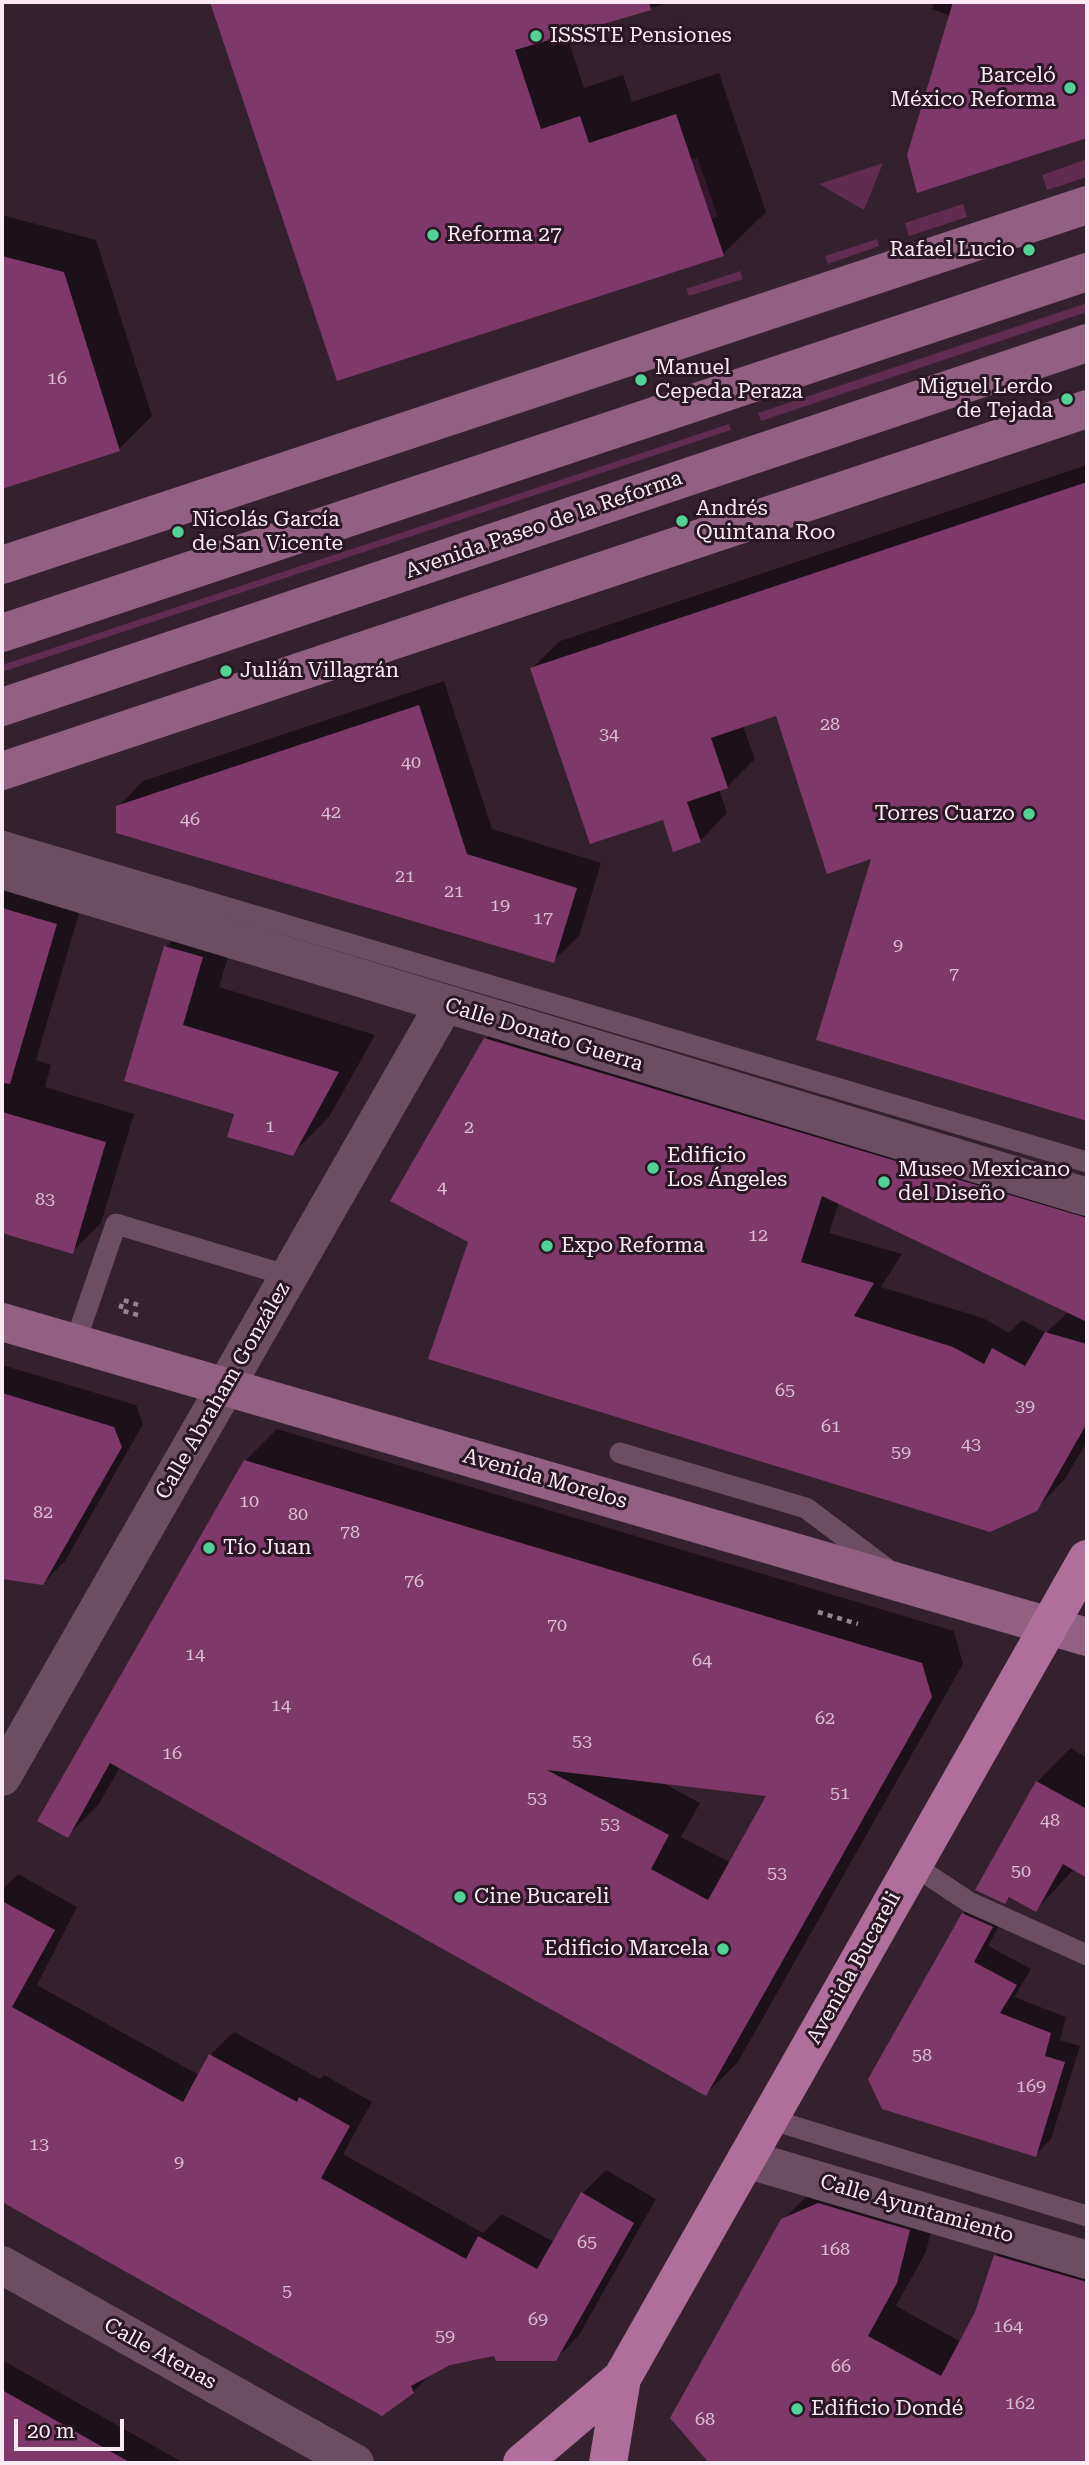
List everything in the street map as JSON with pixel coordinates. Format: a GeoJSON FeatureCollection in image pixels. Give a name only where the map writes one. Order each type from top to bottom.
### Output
{"type":"FeatureCollection","features":[{"type":"Feature","properties":{"kind":"main road"},"geometry":{"type":"LineString","coordinates":[[2,565],[1087,205]]}},
{"type":"Feature","properties":{"kind":"main road"},"geometry":{"type":"LineString","coordinates":[[2,633],[1087,272]]}},
{"type":"Feature","properties":{"kind":"main road","name":"Avenida Paseo de la Reforma"},"geometry":{"type":"LineString","coordinates":[[2,707],[1087,343]]}},
{"type":"Feature","properties":{"kind":"main road"},"geometry":{"type":"LineString","coordinates":[[2,771],[1087,409]]}},
{"type":"Feature","properties":{"kind":"main road","name":"Avenida Morelos"},"geometry":{"type":"LineString","coordinates":[[2,1322],[1087,1637]]}},
{"type":"Feature","properties":{"kind":"main road","name":"Avenida Bucareli"},"geometry":{"type":"LineString","coordinates":[[522,2463],[622,2378],[1087,1559]]}},
{"type":"Feature","properties":{"kind":"main road","name":"Avenida Bucareli"},"geometry":{"type":"LineString","coordinates":[[608,2463],[622,2378]]}},
{"type":"Feature","properties":{"kind":"street","name":"Calle Donato Guerra"},"geometry":{"type":"LineString","coordinates":[[2,870],[444,1005],[1087,1196]]}},
{"type":"Feature","properties":{"kind":"street","name":"Calle Abraham González"},"geometry":{"type":"LineString","coordinates":[[2,1777],[444,1005]]}},
{"type":"Feature","properties":{"kind":"street","name":"Calle Ayuntamiento"},"geometry":{"type":"LineString","coordinates":[[746,2159],[1087,2260]]}},
{"type":"Feature","properties":{"kind":"street","name":"Calle Atenas"},"geometry":{"type":"LineString","coordinates":[[2,2265],[355,2463]]}},
{"type":"Feature","properties":{"kind":"lane"},"geometry":{"type":"LineString","coordinates":[[2,841],[1087,1162]]}},
{"type":"Feature","properties":{"kind":"lane"},"geometry":{"type":"LineString","coordinates":[[75,1343],[116,1224],[289,1276]]}},
{"type":"Feature","properties":{"kind":"lane"},"geometry":{"type":"LineString","coordinates":[[620,1453],[806,1508],[908,1584]]}},
{"type":"Feature","properties":{"kind":"lane"},"geometry":{"type":"LineString","coordinates":[[913,1865],[969,1902],[1087,1955]]}},
{"type":"Feature","properties":{"kind":"lane"},"geometry":{"type":"LineString","coordinates":[[769,2119],[1087,2216]]}},
{"type":"Feature","properties":{"kind":"path"},"geometry":{"type":"LineString","coordinates":[[138,1315],[120,1310],[123,1300],[142,1306]]}},
{"type":"Feature","properties":{"kind":"path"},"geometry":{"type":"LineString","coordinates":[[818,1612],[858,1624]]}},
{"type":"Feature","properties":{"kind":"shaded area"},"geometry":{"type":"Polygon","coordinates":[[[697,157],[718,217],[711,219],[691,159],[697,157]]]}},
{"type":"Feature","properties":{"kind":"shaded area"},"geometry":{"type":"Polygon","coordinates":[[[1087,159],[1087,177],[1047,190],[1042,175],[1087,159]]]}},
{"type":"Feature","properties":{"kind":"shaded area"},"geometry":{"type":"Polygon","coordinates":[[[883,163],[864,210],[819,184],[883,163]]]}},
{"type":"Feature","properties":{"kind":"shaded area"},"geometry":{"type":"Polygon","coordinates":[[[963,204],[967,217],[909,236],[905,223],[963,204]]]}},
{"type":"Feature","properties":{"kind":"shaded area"},"geometry":{"type":"Polygon","coordinates":[[[877,239],[879,246],[828,264],[825,256],[877,239]]]}},
{"type":"Feature","properties":{"kind":"shaded area"},"geometry":{"type":"Polygon","coordinates":[[[740,271],[743,279],[689,296],[686,289],[740,271]]]}},
{"type":"Feature","properties":{"kind":"shaded area"},"geometry":{"type":"Polygon","coordinates":[[[1087,303],[1087,312],[761,421],[758,413],[1087,303]]]}},
{"type":"Feature","properties":{"kind":"shaded area"},"geometry":{"type":"Polygon","coordinates":[[[729,424],[731,430],[2,672],[2,665],[729,424]]]}},
{"type":"Feature","properties":{"kind":"building","name":"Reforma 27"},"geometry":{"type":"Polygon","coordinates":[[[210,2],[649,2],[651,10],[515,50],[541,129],[580,116],[589,143],[676,114],[724,256],[337,381],[210,2]]]}},
{"type":"Feature","properties":{"kind":"building"},"geometry":{"type":"Polygon","coordinates":[[[953,2],[1087,2],[1087,138],[917,193],[907,155],[953,2]]]}},
{"type":"Feature","properties":{"kind":"building"},"geometry":{"type":"Polygon","coordinates":[[[2,256],[64,272],[120,451],[2,489],[2,256]]]}},
{"type":"Feature","properties":{"kind":"building"},"geometry":{"type":"Polygon","coordinates":[[[1087,482],[1087,1121],[816,1040],[871,859],[827,874],[776,716],[711,738],[728,788],[687,802],[701,842],[673,852],[663,820],[590,844],[530,668],[1087,482]]]}},
{"type":"Feature","properties":{"kind":"building"},"geometry":{"type":"Polygon","coordinates":[[[419,705],[467,854],[577,888],[554,963],[116,833],[116,806],[419,705]]]}},
{"type":"Feature","properties":{"kind":"building"},"geometry":{"type":"Polygon","coordinates":[[[2,908],[57,924],[10,1084],[2,1083],[2,908]]]}},
{"type":"Feature","properties":{"kind":"building"},"geometry":{"type":"Polygon","coordinates":[[[164,946],[203,957],[183,1025],[339,1072],[293,1156],[227,1137],[234,1114],[124,1081],[164,946]]]}},
{"type":"Feature","properties":{"kind":"building"},"geometry":{"type":"Polygon","coordinates":[[[484,1038],[1087,1218],[1087,1322],[822,1196],[801,1262],[874,1283],[854,1316],[953,1347],[984,1364],[992,1348],[1025,1366],[1045,1332],[1087,1344],[1087,1423],[1037,1511],[990,1532],[428,1359],[468,1242],[390,1201],[484,1038]]]}},
{"type":"Feature","properties":{"kind":"building"},"geometry":{"type":"Polygon","coordinates":[[[2,1112],[106,1142],[73,1254],[2,1233],[2,1112]]]}},
{"type":"Feature","properties":{"kind":"building"},"geometry":{"type":"Polygon","coordinates":[[[2,1393],[114,1427],[122,1447],[43,1585],[2,1579],[2,1393]]]}},
{"type":"Feature","properties":{"kind":"building"},"geometry":{"type":"Polygon","coordinates":[[[244,1460],[922,1663],[932,1697],[706,2096],[110,1763],[68,1838],[37,1821],[244,1460]],[[547,1770],[669,1835],[651,1869],[708,1900],[766,1796],[547,1770]]]}},
{"type":"Feature","properties":{"kind":"building"},"geometry":{"type":"Polygon","coordinates":[[[1036,1781],[1087,1809],[1087,1878],[1063,1864],[1036,1912],[1009,1897],[1005,1904],[975,1890],[1036,1781]]]}},
{"type":"Feature","properties":{"kind":"building"},"geometry":{"type":"Polygon","coordinates":[[[2,1901],[55,1930],[12,2007],[183,2102],[209,2054],[297,2102],[299,2097],[350,2126],[321,2178],[466,2259],[478,2236],[537,2269],[581,2192],[634,2223],[556,2361],[496,2361],[494,2356],[450,2365],[411,2386],[414,2393],[382,2416],[2,2202],[2,1901]]]}},
{"type":"Feature","properties":{"kind":"building"},"geometry":{"type":"Polygon","coordinates":[[[962,1913],[993,1927],[974,1962],[1017,1985],[1000,2013],[1051,2033],[1045,2056],[1065,2062],[1036,2157],[882,2109],[868,2079],[962,1913]]]}},
{"type":"Feature","properties":{"kind":"building"},"geometry":{"type":"Polygon","coordinates":[[[818,2203],[910,2230],[897,2283],[868,2336],[941,2376],[975,2312],[994,2255],[1087,2282],[1087,2463],[709,2463],[670,2418],[781,2219],[818,2203]]]}},
{"type":"Feature","properties":{"kind":"building"},"geometry":{"type":"Polygon","coordinates":[[[2,2390],[131,2463],[2,2463],[2,2390]]]}},
{"type":"Feature","properties":{"kind":"place","name":"ISSSTE Pensiones"},"geometry":{"type":"Point","coordinates":[536,36]}},
{"type":"Feature","properties":{"kind":"place","name":"Barceló México Reforma"},"geometry":{"type":"Point","coordinates":[1070,88]}},
{"type":"Feature","properties":{"kind":"place","name":"Reforma 27"},"geometry":{"type":"Point","coordinates":[433,235]}},
{"type":"Feature","properties":{"kind":"place","name":"Rafael Lucio"},"geometry":{"type":"Point","coordinates":[1029,250]}},
{"type":"Feature","properties":{"kind":"place","name":"Manuel Cepeda Peraza"},"geometry":{"type":"Point","coordinates":[641,380]}},
{"type":"Feature","properties":{"kind":"place","name":"Miguel Lerdo de Tejada"},"geometry":{"type":"Point","coordinates":[1067,399]}},
{"type":"Feature","properties":{"kind":"place","name":"Andrés Quintana Roo"},"geometry":{"type":"Point","coordinates":[682,521]}},
{"type":"Feature","properties":{"kind":"place","name":"Nicolás García de San Vicente"},"geometry":{"type":"Point","coordinates":[178,532]}},
{"type":"Feature","properties":{"kind":"place","name":"Julián Villagrán"},"geometry":{"type":"Point","coordinates":[226,671]}},
{"type":"Feature","properties":{"kind":"place","name":"Torres Cuarzo"},"geometry":{"type":"Point","coordinates":[1029,814]}},
{"type":"Feature","properties":{"kind":"place","name":"Edificio Los Ángeles"},"geometry":{"type":"Point","coordinates":[653,1168]}},
{"type":"Feature","properties":{"kind":"place","name":"Museo Mexicano del Diseño"},"geometry":{"type":"Point","coordinates":[884,1182]}},
{"type":"Feature","properties":{"kind":"place","name":"Expo Reforma"},"geometry":{"type":"Point","coordinates":[547,1246]}},
{"type":"Feature","properties":{"kind":"place","name":"Tío Juan"},"geometry":{"type":"Point","coordinates":[209,1548]}},
{"type":"Feature","properties":{"kind":"place","name":"Cine Bucareli"},"geometry":{"type":"Point","coordinates":[460,1897]}},
{"type":"Feature","properties":{"kind":"place","name":"Edificio Marcela"},"geometry":{"type":"Point","coordinates":[723,1949]}},
{"type":"Feature","properties":{"kind":"place","name":"Edificio Dondé"},"geometry":{"type":"Point","coordinates":[797,2409]}}]}
